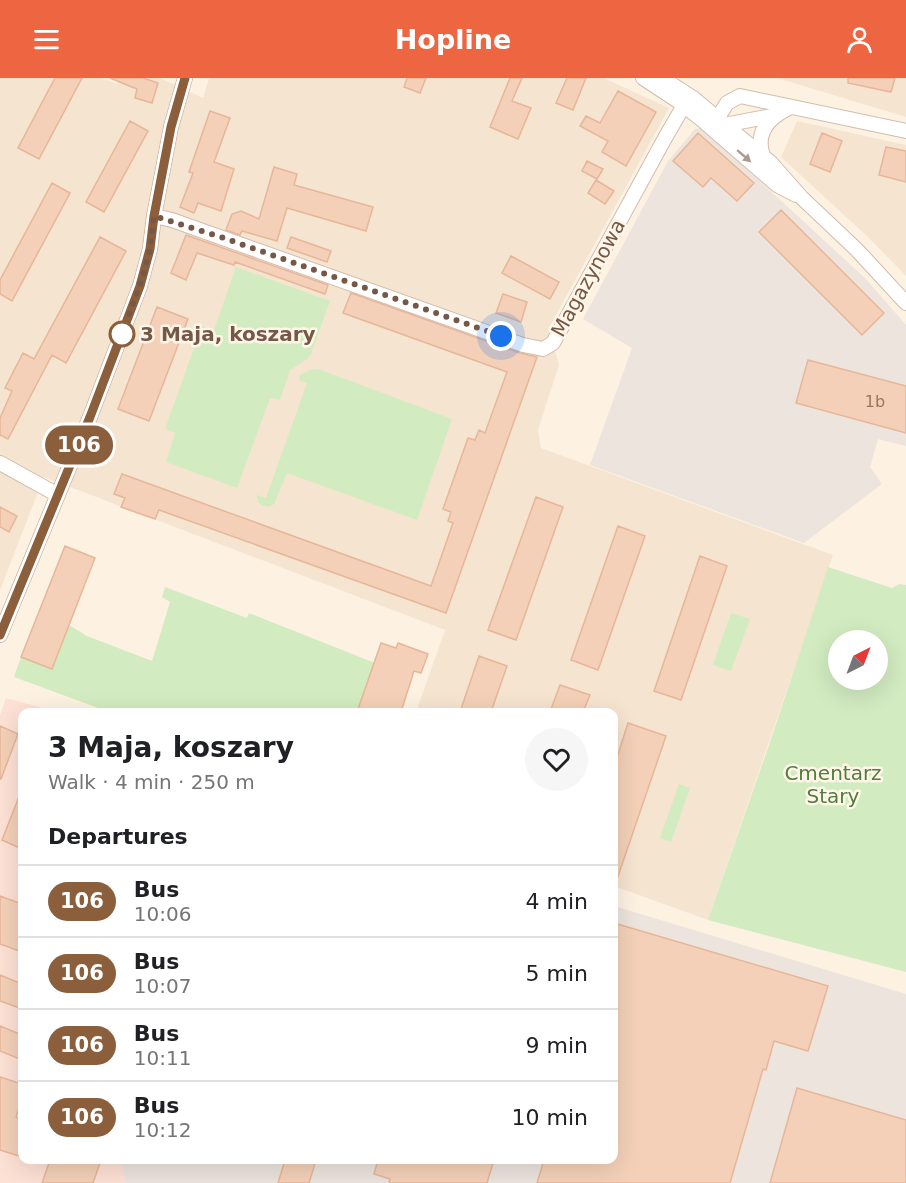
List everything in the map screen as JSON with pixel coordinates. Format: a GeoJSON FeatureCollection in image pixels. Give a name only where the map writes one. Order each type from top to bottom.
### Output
{"type":"FeatureCollection","features":[{"type":"Feature","properties":{"kind":"street"},"geometry":{"type":"LineString","coordinates":[[0,635],[140,286],[150,249],[171,127],[185,78]]}},
{"type":"Feature","properties":{"kind":"street"},"geometry":{"type":"LineString","coordinates":[[643,78],[689,102]]}},
{"type":"Feature","properties":{"kind":"street"},"geometry":{"type":"LineString","coordinates":[[662,78],[785,177],[801,197],[857,250],[906,303]]}},
{"type":"Feature","properties":{"kind":"street"},"geometry":{"type":"LineString","coordinates":[[718,123],[727,103],[740,96],[906,131]]}},
{"type":"Feature","properties":{"kind":"street","name":"Magazynowa"},"geometry":{"type":"LineString","coordinates":[[154,216],[172,220],[523,345],[543,349],[553,343],[664,138],[689,102]]}},
{"type":"Feature","properties":{"kind":"street"},"geometry":{"type":"LineString","coordinates":[[764,158],[760,138],[769,122],[791,107]]}},
{"type":"Feature","properties":{"kind":"street"},"geometry":{"type":"LineString","coordinates":[[718,123],[777,115]]}},
{"type":"Feature","properties":{"kind":"street"},"geometry":{"type":"LineString","coordinates":[[718,123],[777,185],[801,197]]}},
{"type":"Feature","properties":{"kind":"street"},"geometry":{"type":"LineString","coordinates":[[0,463],[58,495]]}},
{"type":"Feature","properties":{"kind":"shaded area"},"geometry":{"type":"Polygon","coordinates":[[[0,78],[102,78],[117,84],[120,78],[160,78],[203,98],[209,78],[604,78],[669,108],[549,328],[559,365],[538,430],[541,448],[833,555],[708,920],[618,887],[618,708],[417,708],[445,630],[44,477],[0,590],[0,78]]]}},
{"type":"Feature","properties":{"kind":"shaded area"},"geometry":{"type":"Polygon","coordinates":[[[777,78],[906,78],[906,117],[777,78]]]}},
{"type":"Feature","properties":{"kind":"shaded area"},"geometry":{"type":"Polygon","coordinates":[[[797,121],[906,145],[906,276],[870,239],[781,157],[797,121]]]}},
{"type":"Feature","properties":{"kind":"shaded area"},"geometry":{"type":"Polygon","coordinates":[[[702,128],[865,278],[906,325],[906,446],[878,439],[870,467],[882,484],[804,543],[590,465],[632,348],[583,319],[668,161],[695,129],[702,128]]]}},
{"type":"Feature","properties":{"kind":"shaded area"},"geometry":{"type":"Polygon","coordinates":[[[6,698],[42,708],[18,708],[18,1164],[122,1164],[126,1183],[0,1183],[0,715],[6,698]]]}},
{"type":"Feature","properties":{"kind":"shaded area"},"geometry":{"type":"Polygon","coordinates":[[[618,907],[906,994],[906,1183],[126,1183],[122,1164],[618,1164],[618,907]]]}},
{"type":"Feature","properties":{"kind":"green space"},"geometry":{"type":"Polygon","coordinates":[[[236,267],[330,301],[311,354],[290,370],[280,400],[270,398],[237,488],[166,462],[175,433],[165,429],[202,326],[214,330],[236,267]]]}},
{"type":"Feature","properties":{"kind":"green space"},"geometry":{"type":"Polygon","coordinates":[[[318,369],[452,419],[417,520],[287,473],[274,504],[268,507],[258,502],[257,495],[266,498],[307,383],[299,380],[300,375],[318,369]]]}},
{"type":"Feature","properties":{"kind":"green space","name":"Cmentarz Stary"},"geometry":{"type":"Polygon","coordinates":[[[828,567],[892,588],[899,584],[906,585],[906,972],[708,920],[828,567]]]}},
{"type":"Feature","properties":{"kind":"green space"},"geometry":{"type":"Polygon","coordinates":[[[165,587],[247,618],[249,613],[375,663],[358,708],[98,708],[14,677],[21,657],[52,669],[69,625],[87,636],[152,661],[170,602],[162,597],[165,587]]]}},
{"type":"Feature","properties":{"kind":"green space"},"geometry":{"type":"Polygon","coordinates":[[[731,613],[750,619],[731,671],[713,665],[731,613]]]}},
{"type":"Feature","properties":{"kind":"green space"},"geometry":{"type":"Polygon","coordinates":[[[679,784],[690,788],[671,842],[660,838],[679,784]]]}},
{"type":"Feature","properties":{"kind":"building"},"geometry":{"type":"Polygon","coordinates":[[[55,78],[82,78],[39,159],[18,148],[55,78]]]}},
{"type":"Feature","properties":{"kind":"building"},"geometry":{"type":"Polygon","coordinates":[[[110,78],[143,78],[158,83],[152,103],[135,98],[137,89],[110,78]]]}},
{"type":"Feature","properties":{"kind":"building"},"geometry":{"type":"Polygon","coordinates":[[[407,78],[426,78],[420,93],[404,87],[407,78]]]}},
{"type":"Feature","properties":{"kind":"building"},"geometry":{"type":"Polygon","coordinates":[[[510,78],[522,78],[512,101],[531,108],[518,139],[490,127],[510,78]]]}},
{"type":"Feature","properties":{"kind":"building"},"geometry":{"type":"Polygon","coordinates":[[[567,78],[586,78],[573,110],[556,103],[567,78]]]}},
{"type":"Feature","properties":{"kind":"building"},"geometry":{"type":"Polygon","coordinates":[[[848,78],[895,78],[891,92],[848,83],[848,78]]]}},
{"type":"Feature","properties":{"kind":"building"},"geometry":{"type":"Polygon","coordinates":[[[618,91],[656,112],[626,166],[602,152],[608,141],[580,126],[586,116],[600,123],[618,91]]]}},
{"type":"Feature","properties":{"kind":"building"},"geometry":{"type":"Polygon","coordinates":[[[210,111],[230,118],[214,162],[234,169],[221,211],[198,203],[194,213],[180,207],[193,173],[189,172],[210,111]]]}},
{"type":"Feature","properties":{"kind":"building"},"geometry":{"type":"Polygon","coordinates":[[[130,121],[148,131],[104,212],[86,202],[130,121]]]}},
{"type":"Feature","properties":{"kind":"building"},"geometry":{"type":"Polygon","coordinates":[[[698,133],[754,183],[737,201],[711,178],[703,187],[673,161],[698,133]]]}},
{"type":"Feature","properties":{"kind":"building"},"geometry":{"type":"Polygon","coordinates":[[[822,133],[842,141],[830,172],[810,164],[822,133]]]}},
{"type":"Feature","properties":{"kind":"building"},"geometry":{"type":"Polygon","coordinates":[[[886,147],[906,151],[906,182],[879,175],[886,147]]]}},
{"type":"Feature","properties":{"kind":"building"},"geometry":{"type":"Polygon","coordinates":[[[587,161],[603,169],[597,179],[582,171],[587,161]]]}},
{"type":"Feature","properties":{"kind":"building"},"geometry":{"type":"Polygon","coordinates":[[[274,167],[297,174],[294,185],[373,207],[366,231],[287,208],[277,241],[242,231],[240,235],[226,230],[232,214],[241,211],[259,219],[274,167]]]}},
{"type":"Feature","properties":{"kind":"building"},"geometry":{"type":"Polygon","coordinates":[[[596,180],[614,191],[605,204],[588,193],[596,180]]]}},
{"type":"Feature","properties":{"kind":"building"},"geometry":{"type":"Polygon","coordinates":[[[52,183],[70,193],[12,301],[0,294],[0,280],[52,183]]]}},
{"type":"Feature","properties":{"kind":"building"},"geometry":{"type":"Polygon","coordinates":[[[781,210],[884,313],[862,335],[759,232],[781,210]]]}},
{"type":"Feature","properties":{"kind":"building"},"geometry":{"type":"Polygon","coordinates":[[[186,235],[328,285],[325,294],[235,262],[234,265],[197,253],[186,280],[171,273],[186,235]]]}},
{"type":"Feature","properties":{"kind":"building"},"geometry":{"type":"Polygon","coordinates":[[[100,237],[126,251],[66,363],[52,355],[8,439],[0,435],[0,418],[12,391],[5,388],[23,353],[34,359],[100,237]]]}},
{"type":"Feature","properties":{"kind":"building"},"geometry":{"type":"Polygon","coordinates":[[[291,237],[331,251],[327,262],[287,248],[291,237]]]}},
{"type":"Feature","properties":{"kind":"building"},"geometry":{"type":"Polygon","coordinates":[[[511,256],[559,282],[550,299],[502,273],[511,256]]]}},
{"type":"Feature","properties":{"kind":"building"},"geometry":{"type":"Polygon","coordinates":[[[351,293],[537,357],[446,613],[159,510],[155,519],[121,507],[125,498],[114,494],[122,474],[431,586],[453,523],[448,521],[451,512],[443,509],[468,438],[475,440],[479,430],[485,433],[507,372],[343,313],[351,293]]]}},
{"type":"Feature","properties":{"kind":"building"},"geometry":{"type":"Polygon","coordinates":[[[503,294],[527,302],[521,322],[496,313],[503,294]]]}},
{"type":"Feature","properties":{"kind":"building"},"geometry":{"type":"Polygon","coordinates":[[[157,307],[188,319],[149,421],[118,409],[157,307]]]}},
{"type":"Feature","properties":{"kind":"building"},"geometry":{"type":"Polygon","coordinates":[[[808,360],[906,386],[906,433],[796,403],[808,360]]]}},
{"type":"Feature","properties":{"kind":"building"},"geometry":{"type":"Polygon","coordinates":[[[536,497],[563,507],[516,640],[488,630],[536,497]]]}},
{"type":"Feature","properties":{"kind":"building"},"geometry":{"type":"Polygon","coordinates":[[[0,507],[17,516],[9,532],[0,527],[0,507]]]}},
{"type":"Feature","properties":{"kind":"building"},"geometry":{"type":"Polygon","coordinates":[[[618,526],[645,536],[598,670],[571,660],[618,526]]]}},
{"type":"Feature","properties":{"kind":"building"},"geometry":{"type":"Polygon","coordinates":[[[65,546],[95,558],[52,669],[21,657],[65,546]]]}},
{"type":"Feature","properties":{"kind":"building"},"geometry":{"type":"Polygon","coordinates":[[[700,556],[727,566],[681,700],[654,691],[700,556]]]}},
{"type":"Feature","properties":{"kind":"building"},"geometry":{"type":"Polygon","coordinates":[[[381,643],[396,648],[398,643],[428,654],[421,673],[414,671],[402,708],[358,708],[381,643]]]}},
{"type":"Feature","properties":{"kind":"building"},"geometry":{"type":"Polygon","coordinates":[[[479,656],[507,666],[492,708],[461,708],[479,656]]]}},
{"type":"Feature","properties":{"kind":"building"},"geometry":{"type":"Polygon","coordinates":[[[560,685],[590,695],[585,708],[551,708],[560,685]]]}},
{"type":"Feature","properties":{"kind":"building"},"geometry":{"type":"Polygon","coordinates":[[[628,723],[666,736],[618,876],[618,754],[628,723]]]}},
{"type":"Feature","properties":{"kind":"building"},"geometry":{"type":"Polygon","coordinates":[[[0,726],[18,734],[1,779],[0,779],[0,726]]]}},
{"type":"Feature","properties":{"kind":"building"},"geometry":{"type":"Polygon","coordinates":[[[18,799],[18,847],[2,840],[18,799]]]}},
{"type":"Feature","properties":{"kind":"building"},"geometry":{"type":"Polygon","coordinates":[[[0,896],[18,903],[18,951],[0,944],[0,896]]]}},
{"type":"Feature","properties":{"kind":"building"},"geometry":{"type":"Polygon","coordinates":[[[618,924],[828,986],[808,1051],[774,1041],[766,1070],[763,1069],[730,1183],[537,1183],[543,1164],[618,1164],[618,924]]]}},
{"type":"Feature","properties":{"kind":"building"},"geometry":{"type":"Polygon","coordinates":[[[0,975],[18,982],[18,1008],[0,1001],[0,975]]]}},
{"type":"Feature","properties":{"kind":"building"},"geometry":{"type":"Polygon","coordinates":[[[0,1026],[18,1033],[18,1058],[0,1051],[0,1026]]]}},
{"type":"Feature","properties":{"kind":"building"},"geometry":{"type":"Polygon","coordinates":[[[0,1077],[18,1083],[16,1117],[18,1118],[18,1156],[0,1150],[0,1077]]]}},
{"type":"Feature","properties":{"kind":"building"},"geometry":{"type":"Polygon","coordinates":[[[797,1088],[906,1120],[906,1183],[770,1183],[797,1088]]]}},
{"type":"Feature","properties":{"kind":"building"},"geometry":{"type":"Polygon","coordinates":[[[49,1164],[100,1164],[93,1183],[42,1183],[49,1164]]]}},
{"type":"Feature","properties":{"kind":"building"},"geometry":{"type":"Polygon","coordinates":[[[284,1164],[315,1164],[309,1183],[278,1183],[284,1164]]]}},
{"type":"Feature","properties":{"kind":"building"},"geometry":{"type":"Polygon","coordinates":[[[377,1164],[493,1164],[487,1183],[389,1183],[390,1179],[374,1174],[377,1164]]]}},
{"type":"Feature","properties":{"kind":"bus line","name":"106"},"geometry":{"type":"LineString","coordinates":[[0,635],[90,417],[140,286],[150,249],[171,127],[185,78]]}},
{"type":"Feature","properties":{"kind":"place","name":"3 Maja, koszary"},"geometry":{"type":"Point","coordinates":[122,334]}},
{"type":"Feature","properties":{"kind":"route"},"geometry":{"type":"LineString","coordinates":[[122,334],[143,276],[150,249],[154,216],[172,220],[501,336]]}}]}
